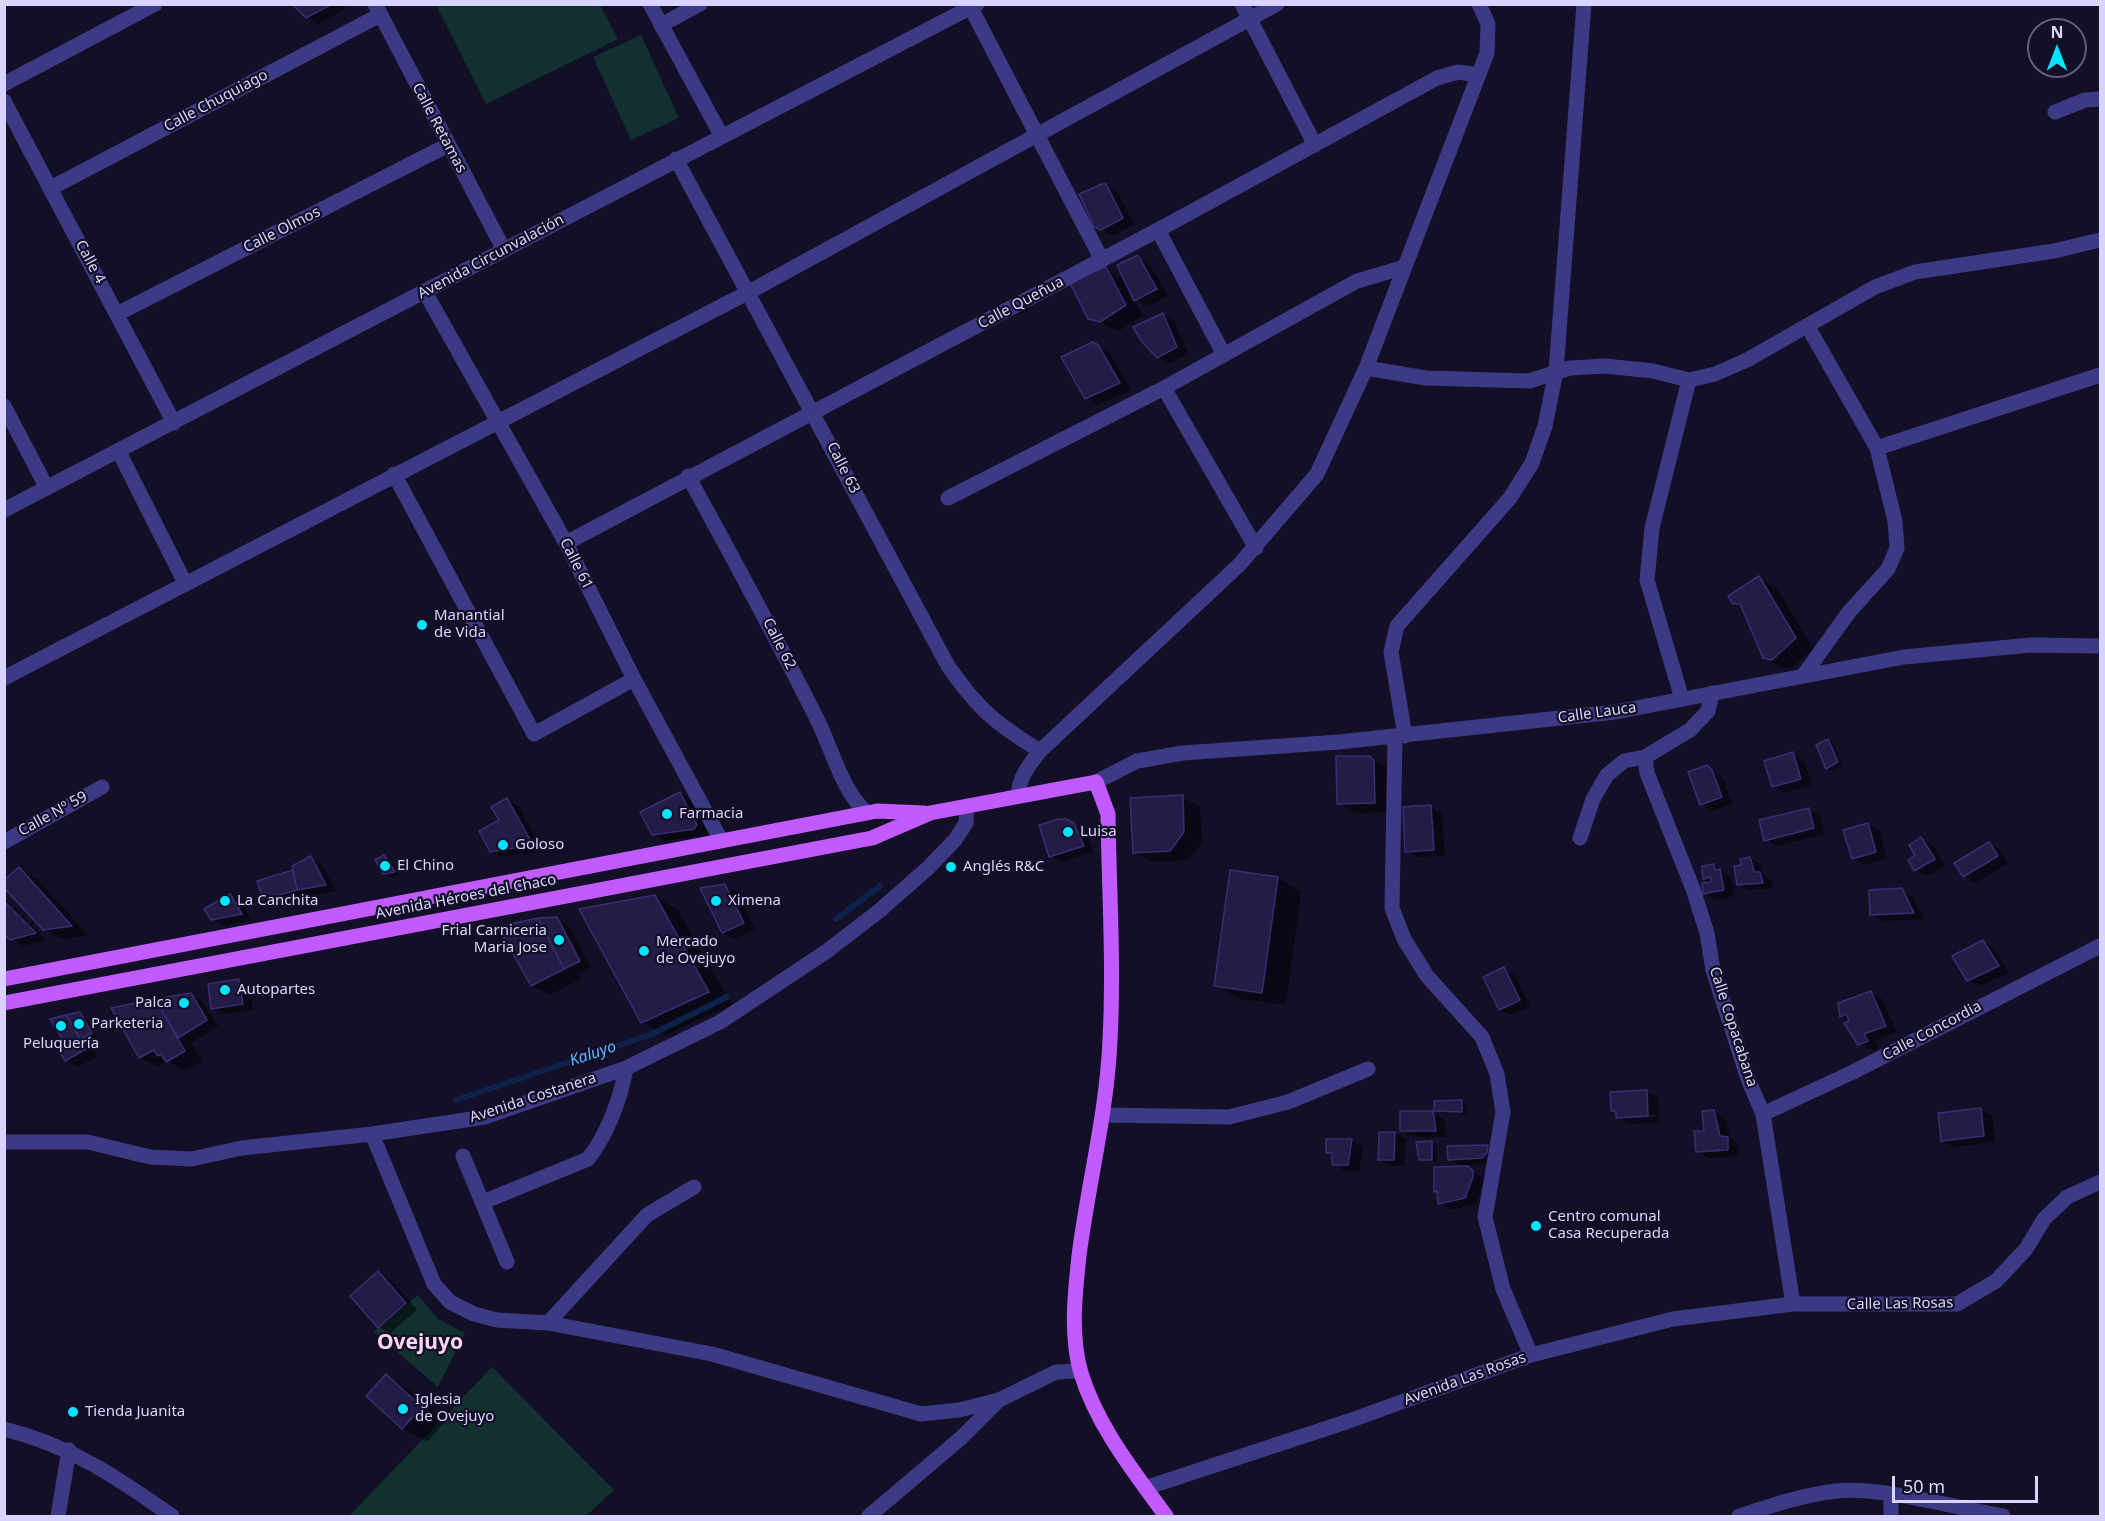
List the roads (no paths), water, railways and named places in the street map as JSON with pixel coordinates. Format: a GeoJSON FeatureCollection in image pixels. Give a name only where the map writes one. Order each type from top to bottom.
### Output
{"type":"FeatureCollection","features":[{"type":"Feature","properties":{"kind":"main road","name":"Avenida Héroes del Chaco"},"geometry":{"type":"LineString","coordinates":[[4,1003],[872,838],[930,813],[1096,782]]}},
{"type":"Feature","properties":{"kind":"main road"},"geometry":{"type":"LineString","coordinates":[[1096,782],[1108,814],[1110,1040],[1103,1115],[1076,1285],[1075,1323],[1080,1371],[1096,1410],[1118,1449],[1166,1516]]}},
{"type":"Feature","properties":{"kind":"main road","name":"Avenida Héroes del Chaco"},"geometry":{"type":"LineString","coordinates":[[4,979],[867,813],[890,811],[930,813]]}},
{"type":"Feature","properties":{"kind":"main road"},"geometry":{"type":"LineString","coordinates":[[867,813],[872,838]]}},
{"type":"Feature","properties":{"kind":"main road"},"geometry":{"type":"LineString","coordinates":[[721,840],[727,865]]}},
{"type":"Feature","properties":{"kind":"street"},"geometry":{"type":"LineString","coordinates":[[4,84],[155,4]]}},
{"type":"Feature","properties":{"kind":"street"},"geometry":{"type":"LineString","coordinates":[[650,4],[721,135]]}},
{"type":"Feature","properties":{"kind":"street"},"geometry":{"type":"LineString","coordinates":[[661,25],[700,4]]}},
{"type":"Feature","properties":{"kind":"street"},"geometry":{"type":"LineString","coordinates":[[4,678],[749,292],[1036,135],[1246,11],[1277,4]]}},
{"type":"Feature","properties":{"kind":"street"},"geometry":{"type":"LineString","coordinates":[[1018,796],[1018,785],[1027,768],[1041,751],[1153,648],[1256,548],[1317,474],[1366,368],[1487,52],[1488,24],[1479,4]]}},
{"type":"Feature","properties":{"kind":"street"},"geometry":{"type":"LineString","coordinates":[[1531,1355],[1503,1289],[1485,1217],[1503,1112],[1497,1074],[1482,1036],[1427,976],[1404,939],[1392,908],[1400,736],[1390,651],[1397,626],[1510,498],[1532,463],[1545,426],[1556,371],[1584,4]]}},
{"type":"Feature","properties":{"kind":"street"},"geometry":{"type":"LineString","coordinates":[[974,6],[1036,135],[1102,260]]}},
{"type":"Feature","properties":{"kind":"street","name":"Avenida Circunvalación"},"geometry":{"type":"LineString","coordinates":[[4,510],[425,292],[721,135],[974,6]]}},
{"type":"Feature","properties":{"kind":"street","name":"Calle Retamas"},"geometry":{"type":"LineString","coordinates":[[378,10],[504,250]]}},
{"type":"Feature","properties":{"kind":"street","name":"Calle Chuquiago"},"geometry":{"type":"LineString","coordinates":[[51,188],[378,10]]}},
{"type":"Feature","properties":{"kind":"street"},"geometry":{"type":"LineString","coordinates":[[1246,11],[1315,145]]}},
{"type":"Feature","properties":{"kind":"street","name":"Calle Queñua"},"geometry":{"type":"LineString","coordinates":[[566,543],[688,476],[1102,260],[1437,78],[1458,72],[1479,75]]}},
{"type":"Feature","properties":{"kind":"street"},"geometry":{"type":"LineString","coordinates":[[2055,112],[2085,100],[2100,99]]}},
{"type":"Feature","properties":{"kind":"street","name":"Calle 4"},"geometry":{"type":"LineString","coordinates":[[4,101],[174,423]]}},
{"type":"Feature","properties":{"kind":"street","name":"Calle Olmos"},"geometry":{"type":"LineString","coordinates":[[117,314],[448,145]]}},
{"type":"Feature","properties":{"kind":"street","name":"Calle 63"},"geometry":{"type":"LineString","coordinates":[[676,159],[814,412],[926,630],[948,666],[974,703],[1002,728],[1041,751]]}},
{"type":"Feature","properties":{"kind":"street"},"geometry":{"type":"LineString","coordinates":[[1158,230],[1223,353]]}},
{"type":"Feature","properties":{"kind":"street"},"geometry":{"type":"LineString","coordinates":[[1366,368],[1426,378],[1529,381],[1556,371],[1605,366],[1653,371],[1689,380],[1714,374],[1747,360],[1875,287],[1915,272],[2054,251],[2100,240]]}},
{"type":"Feature","properties":{"kind":"street"},"geometry":{"type":"LineString","coordinates":[[948,498],[1164,388],[1223,353],[1357,281],[1405,267]]}},
{"type":"Feature","properties":{"kind":"street","name":"Calle 61"},"geometry":{"type":"LineString","coordinates":[[425,292],[566,543],[634,679],[721,840]]}},
{"type":"Feature","properties":{"kind":"street"},"geometry":{"type":"LineString","coordinates":[[1803,676],[1849,612],[1888,569],[1897,548],[1895,521],[1877,448],[1808,327]]}},
{"type":"Feature","properties":{"kind":"street"},"geometry":{"type":"LineString","coordinates":[[1877,448],[2100,375]]}},
{"type":"Feature","properties":{"kind":"street"},"geometry":{"type":"LineString","coordinates":[[1682,699],[1647,580],[1652,528],[1689,380]]}},
{"type":"Feature","properties":{"kind":"street"},"geometry":{"type":"LineString","coordinates":[[1164,388],[1256,548]]}},
{"type":"Feature","properties":{"kind":"street"},"geometry":{"type":"LineString","coordinates":[[4,406],[47,488]]}},
{"type":"Feature","properties":{"kind":"street"},"geometry":{"type":"LineString","coordinates":[[119,452],[185,584]]}},
{"type":"Feature","properties":{"kind":"street"},"geometry":{"type":"LineString","coordinates":[[394,474],[534,734],[634,679]]}},
{"type":"Feature","properties":{"kind":"street","name":"Calle 62"},"geometry":{"type":"LineString","coordinates":[[688,476],[768,623],[826,737],[855,802],[867,813]]}},
{"type":"Feature","properties":{"kind":"street","name":"Calle Lauca"},"geometry":{"type":"LineString","coordinates":[[1096,782],[1137,761],[1184,753],[1400,736],[1615,712],[1904,657],[1978,649],[2100,646]]}},
{"type":"Feature","properties":{"kind":"street"},"geometry":{"type":"LineString","coordinates":[[1580,838],[1593,799],[1607,775],[1624,761],[1645,757],[1690,730],[1708,711],[1712,693]]}},
{"type":"Feature","properties":{"kind":"street","name":"Calle Copacabana"},"geometry":{"type":"LineString","coordinates":[[1645,757],[1647,773],[1707,933],[1713,970],[1748,1079],[1763,1114],[1793,1304]]}},
{"type":"Feature","properties":{"kind":"street","name":"Calle Nº 59"},"geometry":{"type":"LineString","coordinates":[[4,842],[102,787]]}},
{"type":"Feature","properties":{"kind":"street","name":"Avenida Costanera"},"geometry":{"type":"LineString","coordinates":[[4,1143],[88,1142],[150,1157],[191,1159],[242,1149],[372,1134],[485,1117],[626,1068],[720,1022],[827,951],[879,911],[928,868],[955,840],[966,823],[967,806]]}},
{"type":"Feature","properties":{"kind":"street","name":"Calle Concordia"},"geometry":{"type":"LineString","coordinates":[[1763,1114],[1854,1072],[2100,946]]}},
{"type":"Feature","properties":{"kind":"street"},"geometry":{"type":"LineString","coordinates":[[483,1202],[588,1159],[599,1146],[624,1081],[626,1068]]}},
{"type":"Feature","properties":{"kind":"street"},"geometry":{"type":"LineString","coordinates":[[1103,1115],[1229,1117],[1288,1102],[1368,1069]]}},
{"type":"Feature","properties":{"kind":"street"},"geometry":{"type":"LineString","coordinates":[[372,1134],[434,1284],[450,1302],[474,1314],[497,1320],[548,1323],[711,1354],[921,1413],[959,1410],[999,1400],[1056,1372],[1080,1371]]}},
{"type":"Feature","properties":{"kind":"street"},"geometry":{"type":"LineString","coordinates":[[463,1156],[507,1262]]}},
{"type":"Feature","properties":{"kind":"street","name":"Calle Las Rosas"},"geometry":{"type":"LineString","coordinates":[[1793,1304],[1958,1304],[1996,1281],[2026,1249],[2044,1219],[2067,1197],[2100,1182]]}},
{"type":"Feature","properties":{"kind":"street"},"geometry":{"type":"LineString","coordinates":[[548,1323],[647,1215],[694,1187]]}},
{"type":"Feature","properties":{"kind":"street","name":"Avenida Las Rosas"},"geometry":{"type":"LineString","coordinates":[[1145,1488],[1346,1422],[1531,1355],[1673,1318],[1793,1304]]}},
{"type":"Feature","properties":{"kind":"street"},"geometry":{"type":"LineString","coordinates":[[869,1516],[961,1438],[999,1400]]}},
{"type":"Feature","properties":{"kind":"street"},"geometry":{"type":"LineString","coordinates":[[4,1429],[69,1450],[126,1484],[172,1516]]}},
{"type":"Feature","properties":{"kind":"street"},"geometry":{"type":"LineString","coordinates":[[58,1516],[69,1450]]}},
{"type":"Feature","properties":{"kind":"street"},"geometry":{"type":"LineString","coordinates":[[1739,1516],[1802,1497],[1838,1491],[1891,1495],[2003,1516]]}},
{"type":"Feature","properties":{"kind":"street"},"geometry":{"type":"LineString","coordinates":[[1891,1495],[1891,1516]]}},
{"type":"Feature","properties":{"kind":"waterway","name":"Kaluyo"},"geometry":{"type":"LineString","coordinates":[[836,919],[880,886]]}},
{"type":"Feature","properties":{"kind":"waterway","name":"Kaluyo"},"geometry":{"type":"LineString","coordinates":[[456,1100],[650,1035],[727,997]]}},
{"type":"Feature","properties":{"kind":"place","name":"Manantial de Vida"},"geometry":{"type":"Point","coordinates":[422,625]}},
{"type":"Feature","properties":{"kind":"place","name":"Farmacia"},"geometry":{"type":"Point","coordinates":[667,814]}},
{"type":"Feature","properties":{"kind":"place","name":"Luisa"},"geometry":{"type":"Point","coordinates":[1068,832]}},
{"type":"Feature","properties":{"kind":"place","name":"Goloso"},"geometry":{"type":"Point","coordinates":[503,845]}},
{"type":"Feature","properties":{"kind":"place","name":"El Chino"},"geometry":{"type":"Point","coordinates":[385,866]}},
{"type":"Feature","properties":{"kind":"place","name":"Anglés R&C"},"geometry":{"type":"Point","coordinates":[951,867]}},
{"type":"Feature","properties":{"kind":"place","name":"La Canchita"},"geometry":{"type":"Point","coordinates":[225,901]}},
{"type":"Feature","properties":{"kind":"place","name":"Ximena"},"geometry":{"type":"Point","coordinates":[716,901]}},
{"type":"Feature","properties":{"kind":"place","name":"Frial Carniceria Maria Jose"},"geometry":{"type":"Point","coordinates":[559,940]}},
{"type":"Feature","properties":{"kind":"place","name":"Mercado de Ovejuyo"},"geometry":{"type":"Point","coordinates":[644,951]}},
{"type":"Feature","properties":{"kind":"place","name":"Autopartes"},"geometry":{"type":"Point","coordinates":[225,990]}},
{"type":"Feature","properties":{"kind":"place","name":"Palca"},"geometry":{"type":"Point","coordinates":[184,1003]}},
{"type":"Feature","properties":{"kind":"place","name":"Parketeria"},"geometry":{"type":"Point","coordinates":[79,1024]}},
{"type":"Feature","properties":{"kind":"place","name":"Peluquería"},"geometry":{"type":"Point","coordinates":[61,1026]}},
{"type":"Feature","properties":{"kind":"place","name":"Centro comunal Casa Recuperada"},"geometry":{"type":"Point","coordinates":[1536,1226]}},
{"type":"Feature","properties":{"kind":"place","name":"Iglesia de Ovejuyo"},"geometry":{"type":"Point","coordinates":[403,1409]}},
{"type":"Feature","properties":{"kind":"place","name":"Tienda Juanita"},"geometry":{"type":"Point","coordinates":[73,1412]}},
{"type":"Feature","properties":{"kind":"district","name":"Ovejuyo"},"geometry":{"type":"Point","coordinates":[420,1343]}}]}
